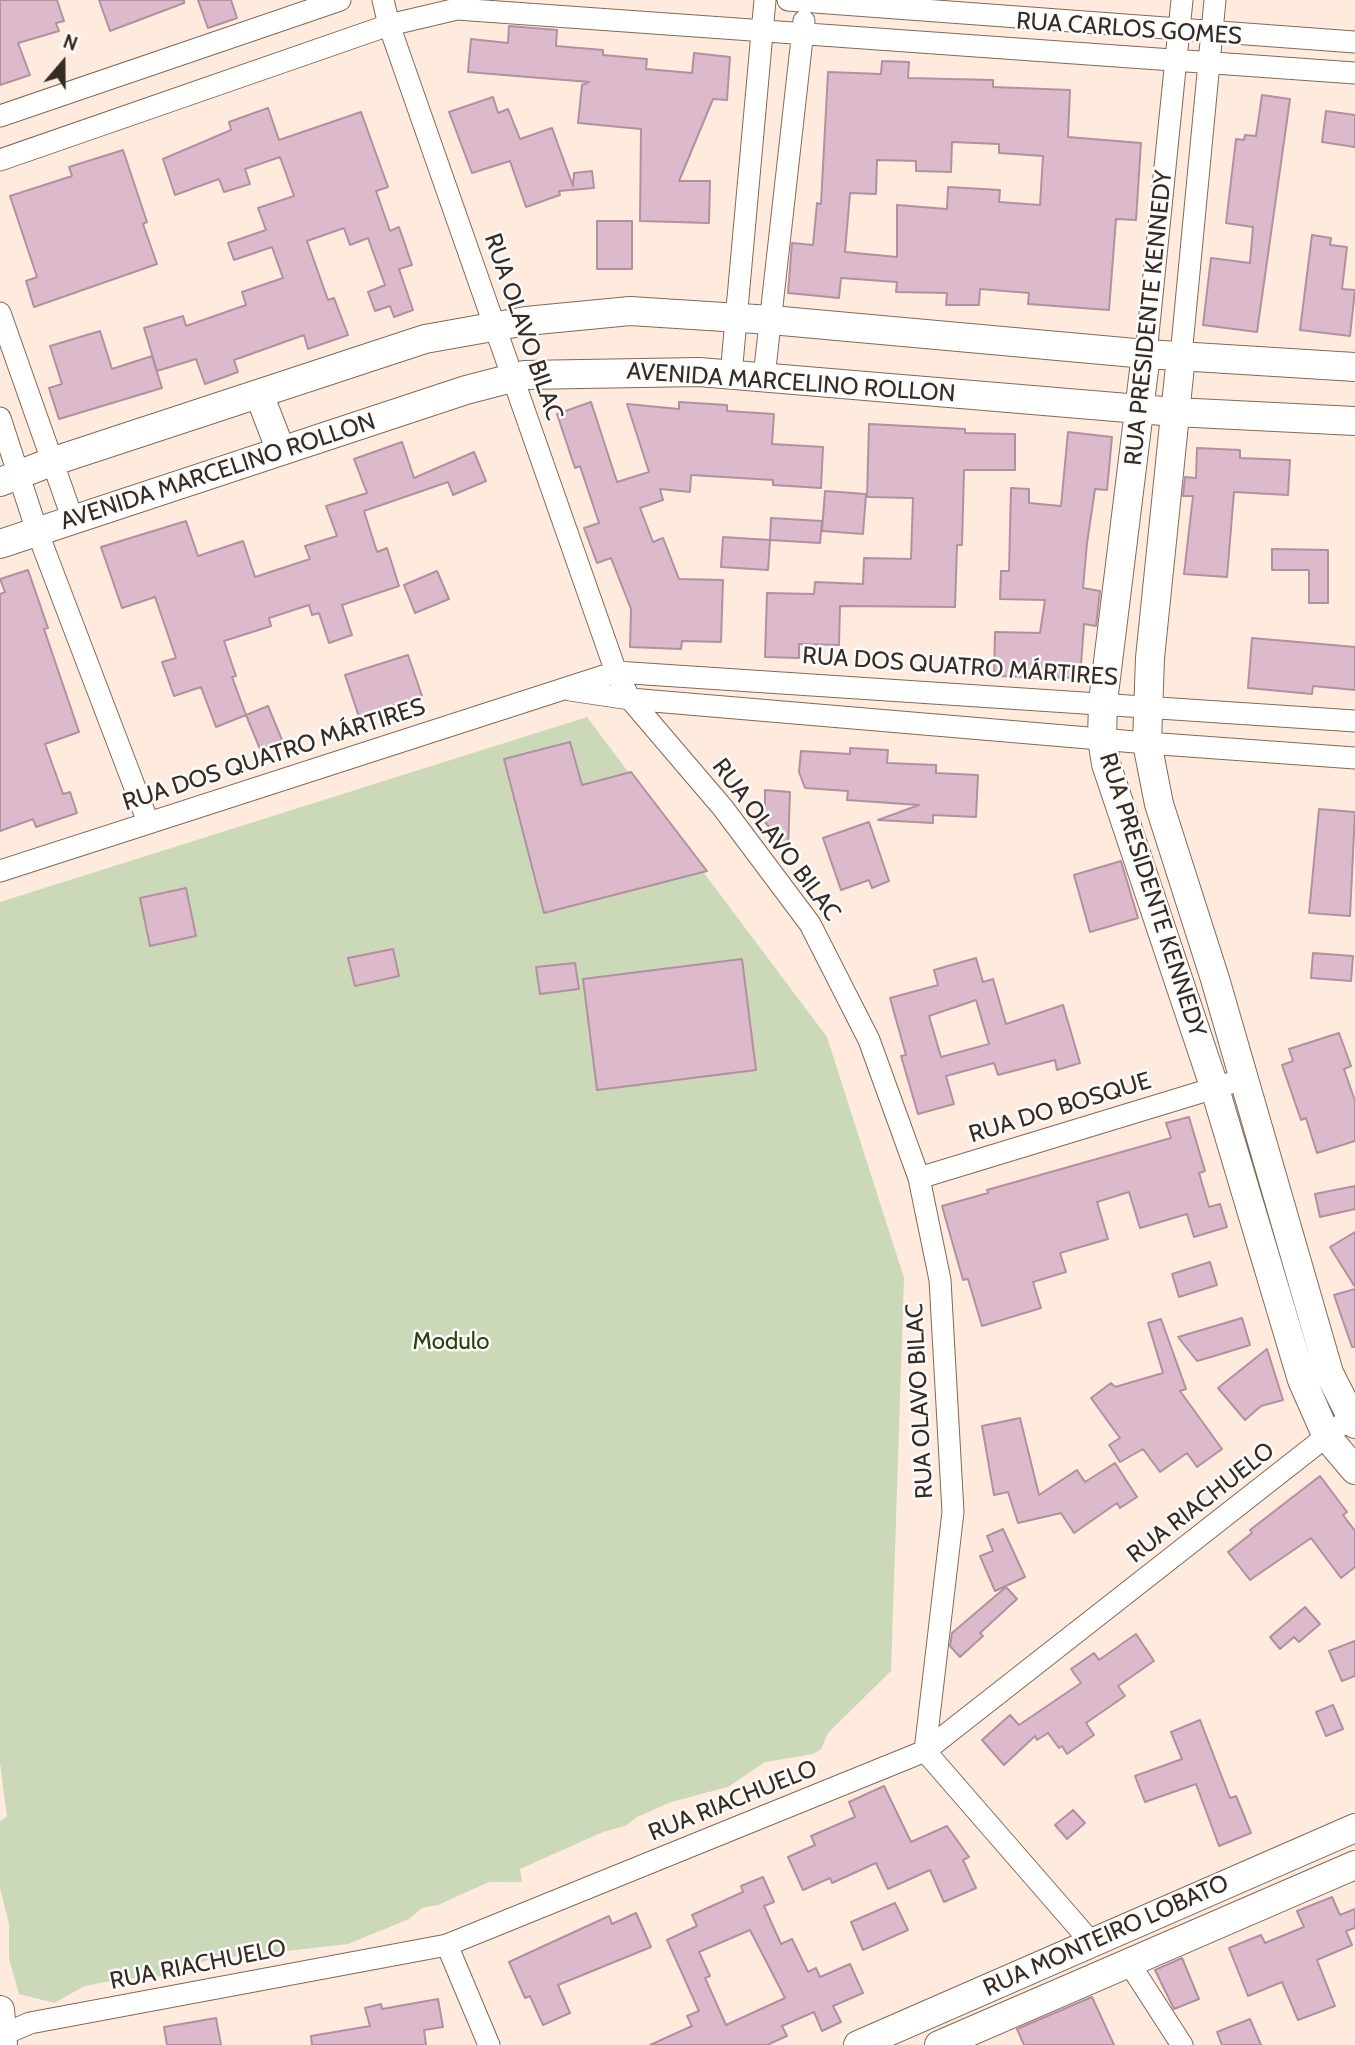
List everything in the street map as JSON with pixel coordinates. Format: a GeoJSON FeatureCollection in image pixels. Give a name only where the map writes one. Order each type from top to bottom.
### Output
{"type":"FeatureCollection","features":[{"type":"Feature","properties":{"kind":"street"},"geometry":{"type":"LineString","coordinates":[[0,116],[340,0]]}},
{"type":"Feature","properties":{"kind":"street","name":"RUA OLAVO BILAC"},"geometry":{"type":"LineString","coordinates":[[383,0],[389,25],[497,326],[512,378],[616,672],[630,699],[723,808],[810,924],[869,1040],[919,1178],[940,1280],[953,1512],[925,1751]]}},
{"type":"Feature","properties":{"kind":"street"},"geometry":{"type":"LineString","coordinates":[[731,375],[765,0]]}},
{"type":"Feature","properties":{"kind":"street"},"geometry":{"type":"LineString","coordinates":[[764,377],[803,33],[800,0]]}},
{"type":"Feature","properties":{"kind":"street","name":"RUA CARLOS GOMES"},"geometry":{"type":"LineString","coordinates":[[800,0],[1355,42]]}},
{"type":"Feature","properties":{"kind":"street","name":"RUA PRESIDENTE KENNEDY"},"geometry":{"type":"LineString","coordinates":[[1182,0],[1140,410],[1103,702],[1102,739],[1106,764],[1215,1089],[1302,1380],[1327,1437],[1355,1470]]}},
{"type":"Feature","properties":{"kind":"street","name":"RUA PRESIDENTE KENNEDY"},"geometry":{"type":"LineString","coordinates":[[1215,0],[1146,705],[1147,743],[1159,804],[1244,1079],[1329,1373],[1353,1419]]}},
{"type":"Feature","properties":{"kind":"street","name":"RUA CARLOS GOMES"},"geometry":{"type":"LineString","coordinates":[[0,160],[389,25],[457,9],[1355,73]]}},
{"type":"Feature","properties":{"kind":"street"},"geometry":{"type":"LineString","coordinates":[[1165,177],[1196,183]]}},
{"type":"Feature","properties":{"kind":"street"},"geometry":{"type":"LineString","coordinates":[[9,479],[51,462],[425,339],[497,326],[630,311],[771,320],[1146,354],[1355,366]]}},
{"type":"Feature","properties":{"kind":"street"},"geometry":{"type":"LineString","coordinates":[[0,313],[73,520]]}},
{"type":"Feature","properties":{"kind":"street","name":"AVENIDA MARCELINO ROLLON"},"geometry":{"type":"LineString","coordinates":[[0,544],[466,390],[512,378],[605,372],[731,375],[1140,410],[1355,421]]}},
{"type":"Feature","properties":{"kind":"street"},"geometry":{"type":"LineString","coordinates":[[259,394],[281,451]]}},
{"type":"Feature","properties":{"kind":"street"},"geometry":{"type":"LineString","coordinates":[[0,418],[9,479],[37,531],[148,822]]}},
{"type":"Feature","properties":{"kind":"street","name":"RUA DOS QUATRO MÁRTIRES"},"geometry":{"type":"LineString","coordinates":[[0,871],[616,672],[1355,720]]}},
{"type":"Feature","properties":{"kind":"street","name":"RUA DOS QUATRO MÁRTIRES"},"geometry":{"type":"LineString","coordinates":[[565,690],[630,699],[1355,758]]}},
{"type":"Feature","properties":{"kind":"street"},"geometry":{"type":"LineString","coordinates":[[920,723],[921,691]]}},
{"type":"Feature","properties":{"kind":"street","name":"RUA DO BOSQUE"},"geometry":{"type":"LineString","coordinates":[[919,1178],[1244,1079]]}},
{"type":"Feature","properties":{"kind":"street","name":"RUA RIACHUELO"},"geometry":{"type":"LineString","coordinates":[[1,2027],[447,1945],[925,1751],[1353,1419]]}},
{"type":"Feature","properties":{"kind":"street"},"geometry":{"type":"LineString","coordinates":[[925,1751],[1091,1942]]}},
{"type":"Feature","properties":{"kind":"street","name":"RUA MONTEIRO LOBATO"},"geometry":{"type":"LineString","coordinates":[[858,2045],[1355,1828]]}},
{"type":"Feature","properties":{"kind":"street","name":"RUA MONTEIRO LOBATO"},"geometry":{"type":"LineString","coordinates":[[939,2045],[1355,1865]]}},
{"type":"Feature","properties":{"kind":"street"},"geometry":{"type":"LineString","coordinates":[[447,1945],[489,2045]]}},
{"type":"Feature","properties":{"kind":"street"},"geometry":{"type":"LineString","coordinates":[[1129,1964],[1182,2045]]}},
{"type":"Feature","properties":{"kind":"green space","name":"Modulo"},"geometry":{"type":"Polygon","coordinates":[[[587,717],[827,1037],[904,1278],[891,1671],[828,1733],[821,1749],[813,1754],[765,1762],[728,1787],[671,1802],[637,1817],[625,1826],[603,1832],[520,1869],[522,1882],[489,1882],[438,1905],[422,1908],[409,1919],[348,1944],[208,1960],[157,1977],[121,1979],[85,1986],[54,2003],[19,1994],[9,1959],[9,1924],[0,1888],[0,1821],[7,1817],[0,1763],[0,902],[587,717]]]}},
{"type":"Feature","properties":{"kind":"building"},"geometry":{"type":"Polygon","coordinates":[[[0,0],[57,0],[64,21],[56,23],[59,31],[18,43],[30,75],[0,85],[0,0]]]}},
{"type":"Feature","properties":{"kind":"building"},"geometry":{"type":"Polygon","coordinates":[[[99,0],[184,0],[184,3],[110,31],[99,0]]]}},
{"type":"Feature","properties":{"kind":"building"},"geometry":{"type":"Polygon","coordinates":[[[198,0],[231,0],[237,18],[208,28],[198,0]]]}},
{"type":"Feature","properties":{"kind":"building"},"geometry":{"type":"Polygon","coordinates":[[[509,26],[557,30],[556,46],[603,50],[603,55],[647,59],[646,69],[692,73],[694,53],[730,57],[727,100],[713,99],[679,181],[710,181],[709,223],[640,221],[641,129],[578,123],[582,85],[589,82],[468,72],[471,39],[508,43],[509,26]]]}},
{"type":"Feature","properties":{"kind":"building"},"geometry":{"type":"Polygon","coordinates":[[[882,61],[909,62],[908,78],[993,80],[993,87],[1070,90],[1068,137],[1141,143],[1136,220],[1116,219],[1109,310],[1028,304],[1029,293],[980,289],[979,305],[946,305],[947,293],[896,292],[897,282],[841,278],[839,298],[788,293],[792,243],[813,245],[817,203],[821,204],[828,72],[881,74],[882,61]],[[952,142],[951,172],[916,171],[916,161],[877,160],[876,194],[850,193],[845,252],[897,257],[897,205],[947,209],[948,187],[1000,190],[999,202],[1040,205],[1043,156],[999,153],[999,144],[952,142]]]}},
{"type":"Feature","properties":{"kind":"building"},"geometry":{"type":"Polygon","coordinates":[[[1262,95],[1290,99],[1257,332],[1203,325],[1211,258],[1250,263],[1253,227],[1226,223],[1236,139],[1244,140],[1245,135],[1256,136],[1262,95]]]}},
{"type":"Feature","properties":{"kind":"building"},"geometry":{"type":"Polygon","coordinates":[[[493,97],[498,113],[508,109],[520,139],[552,128],[573,186],[574,173],[592,171],[594,188],[559,191],[560,195],[526,207],[510,161],[472,173],[449,112],[493,97]]]}},
{"type":"Feature","properties":{"kind":"building"},"geometry":{"type":"Polygon","coordinates":[[[268,108],[279,140],[361,112],[388,187],[376,191],[390,231],[399,227],[412,265],[399,269],[413,310],[394,317],[390,306],[375,311],[368,292],[385,285],[368,238],[350,245],[344,228],[307,241],[328,300],[334,298],[348,335],[308,349],[304,335],[234,360],[238,372],[205,384],[196,359],[157,371],[144,328],[183,316],[186,326],[246,305],[242,292],[283,278],[272,247],[234,260],[228,243],[266,230],[258,208],[294,196],[280,157],[245,169],[250,184],[224,192],[219,179],[175,195],[163,159],[231,130],[229,122],[268,108]]]}},
{"type":"Feature","properties":{"kind":"building"},"geometry":{"type":"Polygon","coordinates":[[[1326,111],[1355,115],[1355,147],[1322,142],[1326,111]]]}},
{"type":"Feature","properties":{"kind":"building"},"geometry":{"type":"Polygon","coordinates":[[[123,150],[147,222],[143,224],[157,264],[34,307],[26,281],[37,277],[10,196],[72,176],[69,167],[123,150]]]}},
{"type":"Feature","properties":{"kind":"building"},"geometry":{"type":"Polygon","coordinates":[[[597,221],[632,221],[632,269],[597,269],[597,221]]]}},
{"type":"Feature","properties":{"kind":"building"},"geometry":{"type":"Polygon","coordinates":[[[1312,235],[1331,238],[1330,245],[1347,247],[1342,289],[1355,290],[1350,336],[1300,330],[1312,235]]]}},
{"type":"Feature","properties":{"kind":"building"},"geometry":{"type":"Polygon","coordinates":[[[100,331],[112,369],[152,356],[162,388],[59,419],[49,388],[62,384],[50,346],[100,331]]]}},
{"type":"Feature","properties":{"kind":"building"},"geometry":{"type":"Polygon","coordinates":[[[591,402],[617,482],[649,472],[627,404],[679,409],[679,402],[727,405],[727,411],[774,414],[772,444],[823,447],[821,488],[773,485],[773,480],[691,475],[690,492],[660,489],[663,500],[640,508],[653,542],[663,538],[679,579],[723,580],[721,642],[682,641],[681,649],[630,647],[631,609],[611,558],[597,563],[584,528],[599,523],[580,466],[575,468],[557,414],[591,402]]]}},
{"type":"Feature","properties":{"kind":"building"},"geometry":{"type":"Polygon","coordinates":[[[869,424],[965,429],[965,433],[1015,434],[1015,470],[964,470],[962,545],[957,545],[955,607],[840,606],[839,645],[799,644],[799,658],[765,657],[767,593],[814,594],[815,582],[863,584],[864,558],[911,559],[913,498],[867,497],[869,424]]]}},
{"type":"Feature","properties":{"kind":"building"},"geometry":{"type":"Polygon","coordinates":[[[1068,432],[1112,437],[1107,490],[1095,489],[1083,588],[1100,591],[1096,626],[1084,624],[1080,678],[994,676],[995,632],[1040,633],[1045,600],[1000,599],[1001,571],[1009,571],[1011,488],[1029,489],[1029,503],[1061,506],[1068,432]]]}},
{"type":"Feature","properties":{"kind":"building"},"geometry":{"type":"Polygon","coordinates":[[[402,442],[414,478],[474,452],[486,481],[453,495],[448,482],[364,511],[377,552],[387,548],[399,586],[342,605],[352,635],[329,643],[319,613],[312,615],[309,605],[269,618],[271,626],[224,641],[236,676],[232,677],[246,715],[216,727],[201,687],[174,696],[162,662],[176,658],[155,597],[122,608],[101,547],[186,521],[198,556],[243,541],[255,577],[310,559],[305,546],[337,536],[326,506],[367,493],[354,459],[402,442]]]}},
{"type":"Feature","properties":{"kind":"building"},"geometry":{"type":"Polygon","coordinates":[[[1197,448],[1240,450],[1240,458],[1290,460],[1288,495],[1234,492],[1227,577],[1184,574],[1193,496],[1183,496],[1185,477],[1196,478],[1197,448]]]}},
{"type":"Feature","properties":{"kind":"building"},"geometry":{"type":"Polygon","coordinates":[[[825,491],[866,494],[863,534],[822,531],[825,491]]]}},
{"type":"Feature","properties":{"kind":"building"},"geometry":{"type":"Polygon","coordinates":[[[771,518],[822,521],[820,543],[770,540],[771,518]]]}},
{"type":"Feature","properties":{"kind":"building"},"geometry":{"type":"Polygon","coordinates":[[[723,537],[770,540],[768,570],[721,567],[723,537]]]}},
{"type":"Feature","properties":{"kind":"building"},"geometry":{"type":"Polygon","coordinates":[[[1272,549],[1328,550],[1328,603],[1309,603],[1309,570],[1272,570],[1272,549]]]}},
{"type":"Feature","properties":{"kind":"building"},"geometry":{"type":"Polygon","coordinates":[[[28,570],[48,628],[44,629],[79,732],[45,744],[63,794],[70,792],[77,813],[36,827],[33,819],[0,831],[0,594],[5,592],[0,579],[28,570]]]}},
{"type":"Feature","properties":{"kind":"building"},"geometry":{"type":"Polygon","coordinates":[[[437,571],[449,599],[415,613],[404,585],[437,571]]]}},
{"type":"Feature","properties":{"kind":"building"},"geometry":{"type":"Polygon","coordinates":[[[1252,638],[1355,647],[1355,690],[1313,686],[1312,694],[1248,688],[1252,638]]]}},
{"type":"Feature","properties":{"kind":"building"},"geometry":{"type":"Polygon","coordinates":[[[408,655],[422,696],[359,717],[345,675],[408,655]]]}},
{"type":"Feature","properties":{"kind":"building"},"geometry":{"type":"Polygon","coordinates":[[[268,706],[282,740],[260,749],[246,715],[268,706]]]}},
{"type":"Feature","properties":{"kind":"building"},"geometry":{"type":"Polygon","coordinates":[[[570,742],[582,785],[631,772],[707,871],[544,913],[504,759],[570,742]]]}},
{"type":"Feature","properties":{"kind":"building"},"geometry":{"type":"Polygon","coordinates":[[[850,748],[888,750],[887,763],[936,765],[936,773],[978,775],[976,817],[933,815],[933,823],[878,820],[919,805],[847,800],[848,791],[805,788],[799,772],[801,751],[850,754],[850,748]]]}},
{"type":"Feature","properties":{"kind":"building"},"geometry":{"type":"Polygon","coordinates":[[[765,790],[790,792],[788,850],[765,822],[765,790]]]}},
{"type":"Feature","properties":{"kind":"building"},"geometry":{"type":"Polygon","coordinates":[[[1319,809],[1355,812],[1350,916],[1309,913],[1319,809]]]}},
{"type":"Feature","properties":{"kind":"building"},"geometry":{"type":"Polygon","coordinates":[[[869,822],[889,881],[872,888],[869,880],[841,890],[823,838],[869,822]]]}},
{"type":"Feature","properties":{"kind":"building"},"geometry":{"type":"Polygon","coordinates":[[[1121,861],[1138,918],[1090,932],[1074,875],[1121,861]]]}},
{"type":"Feature","properties":{"kind":"building"},"geometry":{"type":"Polygon","coordinates":[[[186,888],[196,936],[150,946],[140,898],[186,888]]]}},
{"type":"Feature","properties":{"kind":"building"},"geometry":{"type":"Polygon","coordinates":[[[393,949],[399,976],[355,986],[348,958],[393,949]]]}},
{"type":"Feature","properties":{"kind":"building"},"geometry":{"type":"Polygon","coordinates":[[[1313,953],[1353,956],[1351,981],[1311,978],[1313,953]]]}},
{"type":"Feature","properties":{"kind":"building"},"geometry":{"type":"Polygon","coordinates":[[[976,958],[983,982],[993,979],[1006,1024],[1063,1005],[1080,1063],[1057,1070],[1055,1060],[998,1075],[994,1063],[946,1076],[954,1104],[918,1114],[901,1056],[906,1055],[890,998],[938,985],[934,970],[976,958]],[[976,1000],[929,1016],[941,1057],[989,1044],[976,1000]]]}},
{"type":"Feature","properties":{"kind":"building"},"geometry":{"type":"Polygon","coordinates":[[[742,959],[756,1070],[597,1090],[583,979],[742,959]]]}},
{"type":"Feature","properties":{"kind":"building"},"geometry":{"type":"Polygon","coordinates":[[[575,963],[579,989],[540,994],[536,967],[575,963]]]}},
{"type":"Feature","properties":{"kind":"building"},"geometry":{"type":"Polygon","coordinates":[[[1339,1033],[1351,1066],[1344,1069],[1355,1101],[1355,1141],[1317,1153],[1306,1118],[1301,1120],[1282,1065],[1293,1061],[1289,1049],[1339,1033]]]}},
{"type":"Feature","properties":{"kind":"building"},"geometry":{"type":"Polygon","coordinates":[[[1189,1117],[1205,1171],[1199,1173],[1209,1207],[1220,1204],[1227,1227],[1194,1237],[1187,1214],[1140,1228],[1129,1192],[1097,1202],[1108,1239],[1060,1253],[1066,1272],[1033,1282],[1041,1308],[982,1326],[968,1279],[963,1280],[942,1206],[988,1193],[987,1190],[1171,1138],[1166,1123],[1189,1117]]]}},
{"type":"Feature","properties":{"kind":"building"},"geometry":{"type":"Polygon","coordinates":[[[1355,1186],[1355,1209],[1320,1217],[1315,1194],[1355,1186]]]}},
{"type":"Feature","properties":{"kind":"building"},"geometry":{"type":"Polygon","coordinates":[[[1355,1232],[1355,1287],[1330,1247],[1355,1232]]]}},
{"type":"Feature","properties":{"kind":"building"},"geometry":{"type":"Polygon","coordinates":[[[1210,1262],[1217,1285],[1179,1297],[1172,1274],[1210,1262]]]}},
{"type":"Feature","properties":{"kind":"building"},"geometry":{"type":"Polygon","coordinates":[[[1355,1289],[1355,1347],[1352,1347],[1334,1295],[1355,1289]]]}},
{"type":"Feature","properties":{"kind":"building"},"geometry":{"type":"Polygon","coordinates":[[[1242,1318],[1250,1345],[1221,1354],[1197,1361],[1178,1337],[1242,1318]]]}},
{"type":"Feature","properties":{"kind":"building"},"geometry":{"type":"Polygon","coordinates":[[[1161,1319],[1186,1389],[1180,1391],[1222,1449],[1197,1467],[1187,1453],[1160,1472],[1143,1449],[1120,1462],[1109,1445],[1120,1438],[1091,1398],[1111,1383],[1115,1387],[1163,1373],[1148,1323],[1161,1319]]]}},
{"type":"Feature","properties":{"kind":"building"},"geometry":{"type":"Polygon","coordinates":[[[1267,1349],[1283,1400],[1261,1406],[1245,1420],[1218,1388],[1267,1349]]]}},
{"type":"Feature","properties":{"kind":"building"},"geometry":{"type":"Polygon","coordinates":[[[1020,1418],[1039,1495],[1077,1470],[1085,1482],[1115,1463],[1137,1497],[1120,1508],[1117,1503],[1074,1533],[1061,1513],[1018,1523],[1008,1492],[994,1495],[982,1426],[1020,1418]]]}},
{"type":"Feature","properties":{"kind":"building"},"geometry":{"type":"Polygon","coordinates":[[[1320,1476],[1347,1512],[1343,1515],[1355,1531],[1355,1567],[1341,1578],[1311,1538],[1250,1580],[1228,1552],[1252,1533],[1250,1530],[1320,1476]]]}},
{"type":"Feature","properties":{"kind":"building"},"geometry":{"type":"Polygon","coordinates":[[[1003,1529],[1025,1577],[995,1591],[980,1556],[993,1551],[987,1536],[1003,1529]]]}},
{"type":"Feature","properties":{"kind":"building"},"geometry":{"type":"Polygon","coordinates":[[[1006,1587],[1017,1599],[980,1633],[983,1636],[960,1657],[950,1646],[952,1633],[1006,1587]]]}},
{"type":"Feature","properties":{"kind":"building"},"geometry":{"type":"Polygon","coordinates":[[[1305,1607],[1320,1624],[1299,1642],[1294,1637],[1280,1649],[1270,1637],[1305,1607]]]}},
{"type":"Feature","properties":{"kind":"building"},"geometry":{"type":"Polygon","coordinates":[[[1136,1634],[1154,1661],[1118,1686],[1125,1696],[1086,1723],[1094,1735],[1067,1754],[1048,1733],[1037,1740],[1035,1736],[1004,1765],[982,1740],[1010,1715],[1019,1725],[1081,1683],[1071,1669],[1094,1653],[1099,1660],[1136,1634]]]}},
{"type":"Feature","properties":{"kind":"building"},"geometry":{"type":"Polygon","coordinates":[[[1355,1641],[1355,1676],[1342,1681],[1329,1651],[1355,1641]]]}},
{"type":"Feature","properties":{"kind":"building"},"geometry":{"type":"Polygon","coordinates":[[[1333,1705],[1343,1729],[1326,1736],[1316,1712],[1333,1705]]]}},
{"type":"Feature","properties":{"kind":"building"},"geometry":{"type":"Polygon","coordinates":[[[1200,1720],[1230,1798],[1236,1796],[1251,1833],[1219,1846],[1196,1784],[1145,1802],[1135,1776],[1182,1759],[1171,1732],[1200,1720]]]}},
{"type":"Feature","properties":{"kind":"building"},"geometry":{"type":"Polygon","coordinates":[[[884,1786],[911,1842],[947,1826],[969,1857],[963,1860],[976,1888],[944,1902],[930,1870],[888,1889],[876,1863],[832,1883],[830,1878],[803,1890],[788,1857],[815,1845],[811,1836],[855,1817],[849,1802],[884,1786]]]}},
{"type":"Feature","properties":{"kind":"building"},"geometry":{"type":"Polygon","coordinates":[[[1073,1810],[1085,1823],[1067,1839],[1055,1825],[1073,1810]]]}},
{"type":"Feature","properties":{"kind":"building"},"geometry":{"type":"Polygon","coordinates":[[[763,1877],[774,1902],[764,1906],[781,1944],[792,1939],[808,1972],[816,1968],[820,1977],[850,1964],[863,1993],[833,2006],[841,2022],[822,2031],[814,2012],[782,2026],[787,2036],[767,2045],[650,2045],[692,2026],[687,2016],[699,2011],[667,1940],[697,1926],[692,1915],[743,1892],[741,1886],[763,1877]],[[750,1930],[699,1952],[710,1976],[705,1978],[726,2025],[785,1998],[750,1930]]]}},
{"type":"Feature","properties":{"kind":"building"},"geometry":{"type":"Polygon","coordinates":[[[1332,1897],[1340,1915],[1355,1909],[1355,1928],[1346,1931],[1352,1945],[1317,1960],[1335,2006],[1298,2020],[1282,1982],[1248,1996],[1229,1948],[1261,1935],[1265,1943],[1304,1927],[1297,1911],[1332,1897]]]}},
{"type":"Feature","properties":{"kind":"building"},"geometry":{"type":"Polygon","coordinates":[[[895,1903],[908,1930],[863,1950],[851,1922],[895,1903]]]}},
{"type":"Feature","properties":{"kind":"building"},"geometry":{"type":"Polygon","coordinates":[[[636,1913],[651,1947],[558,1985],[570,2013],[543,2025],[530,1996],[525,1998],[509,1962],[609,1916],[612,1924],[636,1913]]]}},
{"type":"Feature","properties":{"kind":"building"},"geometry":{"type":"Polygon","coordinates":[[[1182,1958],[1199,1999],[1174,2009],[1155,1970],[1182,1958]]]}},
{"type":"Feature","properties":{"kind":"building"},"geometry":{"type":"Polygon","coordinates":[[[1092,1997],[1114,2045],[1024,2045],[1017,2029],[1092,1997]]]}},
{"type":"Feature","properties":{"kind":"building"},"geometry":{"type":"Polygon","coordinates":[[[438,1999],[443,2027],[424,2030],[426,2045],[312,2045],[311,2036],[370,2026],[365,2008],[381,2004],[382,2009],[438,1999]]]}},
{"type":"Feature","properties":{"kind":"building"},"geometry":{"type":"Polygon","coordinates":[[[216,2018],[221,2045],[167,2045],[164,2027],[216,2018]]]}},
{"type":"Feature","properties":{"kind":"building"},"geometry":{"type":"Polygon","coordinates":[[[1250,2019],[1261,2045],[1222,2045],[1217,2032],[1250,2019]]]}}]}
